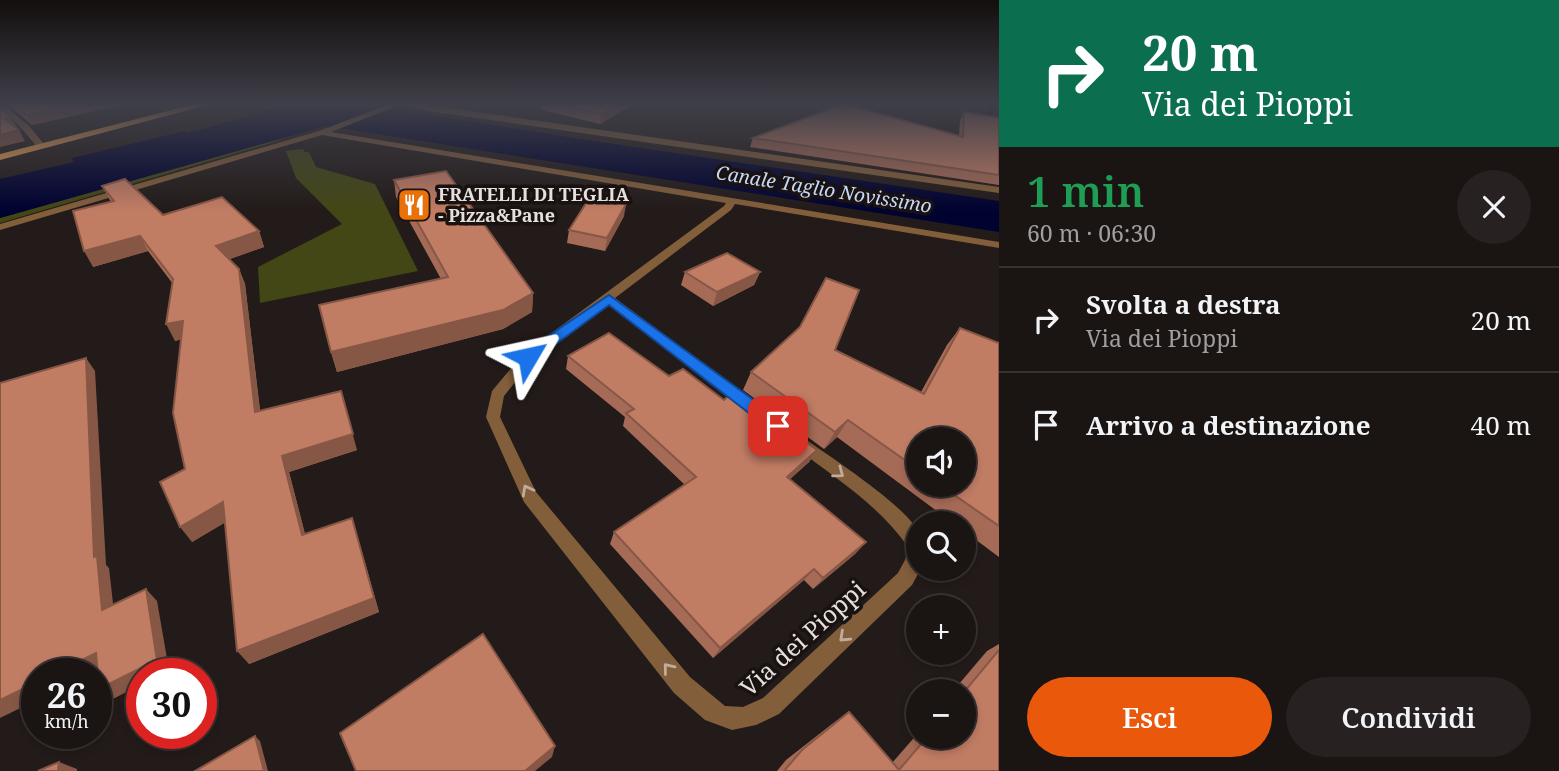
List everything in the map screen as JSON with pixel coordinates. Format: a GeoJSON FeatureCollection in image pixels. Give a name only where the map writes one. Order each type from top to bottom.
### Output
{"type":"FeatureCollection","features":[{"type":"Feature","properties":{"kind":"main road"},"geometry":{"type":"LineString","coordinates":[[0,157],[69,139]]}},
{"type":"Feature","properties":{"kind":"street"},"geometry":{"type":"LineString","coordinates":[[35,139],[41,146]]}},
{"type":"Feature","properties":{"kind":"street"},"geometry":{"type":"LineString","coordinates":[[0,227],[302,139]]}},
{"type":"Feature","properties":{"kind":"street"},"geometry":{"type":"LineString","coordinates":[[357,139],[999,245]]}},
{"type":"Feature","properties":{"kind":"street"},"geometry":{"type":"LineString","coordinates":[[644,139],[999,190]]}},
{"type":"Feature","properties":{"kind":"street"},"geometry":{"type":"LineString","coordinates":[[695,146],[699,139]]}},
{"type":"Feature","properties":{"kind":"street","name":"Via dei Pioppi"},"geometry":{"type":"LineString","coordinates":[[731,202],[728,208],[609,299],[528,357],[496,396],[494,417],[530,498],[681,685],[709,711],[735,721],[749,719],[771,706],[905,579],[914,562],[917,546],[909,532],[892,515],[785,432]]}},
{"type":"Feature","properties":{"kind":"street"},"geometry":{"type":"LineString","coordinates":[[609,299],[763,415]]}},
{"type":"Feature","properties":{"kind":"green space"},"geometry":{"type":"Polygon","coordinates":[[[279,139],[283,139],[0,223],[0,218],[279,139]]]}},
{"type":"Feature","properties":{"kind":"green space"},"geometry":{"type":"Polygon","coordinates":[[[303,149],[309,152],[316,167],[375,184],[418,271],[260,303],[258,267],[342,224],[296,178],[286,151],[303,149]]]}},
{"type":"Feature","properties":{"kind":"water"},"geometry":{"type":"Polygon","coordinates":[[[152,139],[280,139],[0,218],[0,179],[74,162],[72,158],[152,139]]]}},
{"type":"Feature","properties":{"kind":"water","name":"Canale Taglio Novissimo"},"geometry":{"type":"Polygon","coordinates":[[[408,139],[581,139],[999,201],[999,232],[408,139]]]}},
{"type":"Feature","properties":{"kind":"building"},"geometry":{"type":"Polygon","coordinates":[[[760,139],[999,139],[999,175],[760,139]]]}},
{"type":"Feature","properties":{"kind":"building"},"geometry":{"type":"Polygon","coordinates":[[[446,171],[533,293],[503,310],[331,352],[319,305],[448,277],[394,180],[446,171]]]}},
{"type":"Feature","properties":{"kind":"building"},"geometry":{"type":"Polygon","coordinates":[[[125,179],[163,215],[222,197],[259,231],[216,246],[239,269],[255,412],[341,391],[353,434],[282,456],[302,535],[352,518],[374,598],[237,651],[223,502],[180,527],[160,482],[185,469],[173,413],[183,321],[166,324],[173,279],[140,236],[84,251],[73,211],[114,201],[102,186],[125,179]]]}},
{"type":"Feature","properties":{"kind":"building"},"geometry":{"type":"Polygon","coordinates":[[[590,197],[626,204],[607,238],[569,230],[590,197]]]}},
{"type":"Feature","properties":{"kind":"building"},"geometry":{"type":"Polygon","coordinates":[[[727,253],[760,272],[717,292],[685,272],[727,253]]]}},
{"type":"Feature","properties":{"kind":"building"},"geometry":{"type":"Polygon","coordinates":[[[826,278],[859,290],[835,350],[924,394],[960,328],[999,343],[999,526],[957,497],[976,497],[976,427],[906,427],[906,461],[848,420],[835,432],[751,372],[800,327],[826,278]]]}},
{"type":"Feature","properties":{"kind":"building"},"geometry":{"type":"Polygon","coordinates":[[[609,333],[669,376],[683,369],[724,400],[736,389],[817,450],[787,477],[866,542],[823,578],[814,569],[720,648],[614,532],[696,477],[626,413],[634,409],[568,356],[609,333]]]}},
{"type":"Feature","properties":{"kind":"building"},"geometry":{"type":"Polygon","coordinates":[[[86,358],[94,557],[97,556],[102,610],[146,589],[157,658],[126,658],[126,676],[112,682],[112,658],[96,658],[96,653],[86,658],[21,658],[21,690],[0,700],[0,383],[86,358]]]}},
{"type":"Feature","properties":{"kind":"building"},"geometry":{"type":"Polygon","coordinates":[[[483,634],[555,746],[525,771],[356,771],[340,733],[483,634]]]}},
{"type":"Feature","properties":{"kind":"building"},"geometry":{"type":"Polygon","coordinates":[[[999,650],[999,771],[784,771],[802,750],[849,712],[899,770],[917,749],[976,749],[975,679],[999,650]]]}},
{"type":"Feature","properties":{"kind":"building"},"geometry":{"type":"Polygon","coordinates":[[[255,736],[264,771],[195,771],[255,736]]]}},
{"type":"Feature","properties":{"kind":"building"},"geometry":{"type":"Polygon","coordinates":[[[59,762],[58,771],[38,771],[59,762]]]}},
{"type":"Feature","properties":{"kind":"place","name":"FRATELLI DI TEGLIA - Pizza&Pane"},"geometry":{"type":"Point","coordinates":[414,205]}},
{"type":"Feature","properties":{"kind":"route"},"geometry":{"type":"LineString","coordinates":[[528,357],[609,299],[778,426]]}}]}
